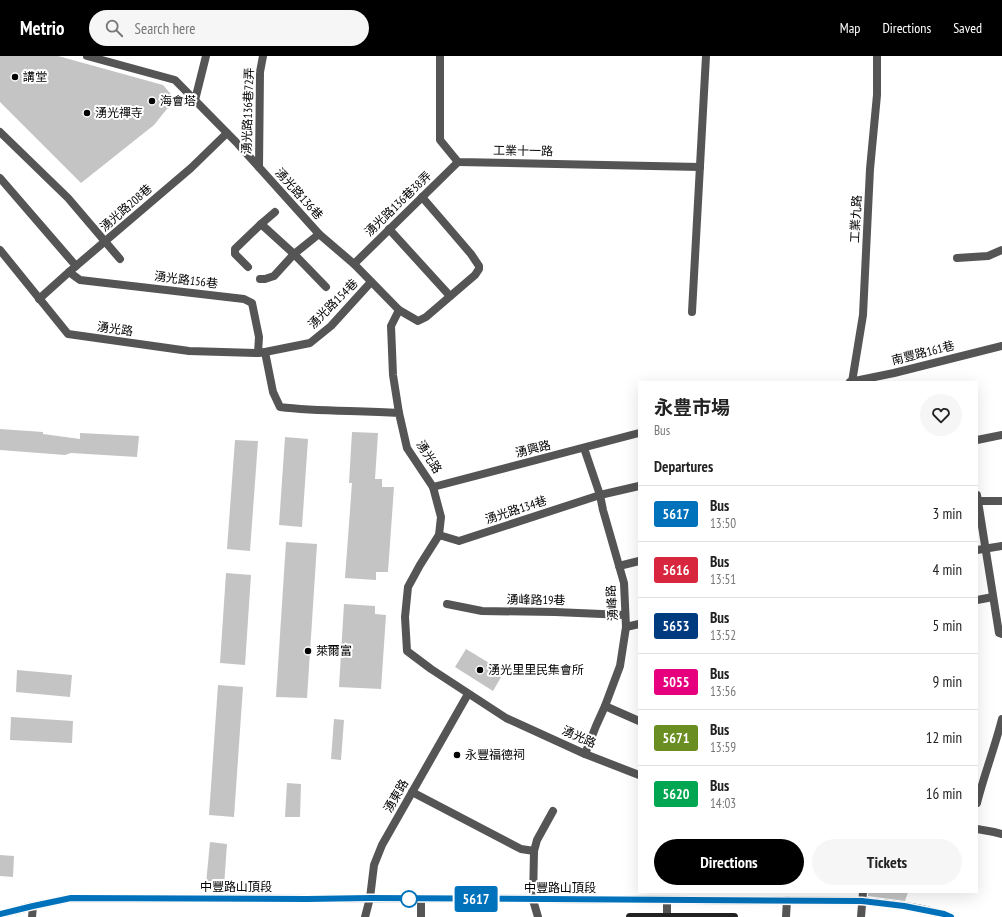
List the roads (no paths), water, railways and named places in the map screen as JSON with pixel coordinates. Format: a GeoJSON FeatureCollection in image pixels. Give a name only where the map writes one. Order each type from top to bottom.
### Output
{"type":"FeatureCollection","features":[{"type":"Feature","properties":{"kind":"main road","name":"中豐路山頂段"},"geometry":{"type":"LineString","coordinates":[[0,914],[71,898],[370,898],[862,901],[904,906],[944,914],[951,917]]}},
{"type":"Feature","properties":{"kind":"main road"},"geometry":{"type":"LineString","coordinates":[[630,917],[734,917]]}},
{"type":"Feature","properties":{"kind":"street","name":"湧光路136巷"},"geometry":{"type":"LineString","coordinates":[[87,56],[175,80],[238,144],[319,234],[354,264],[399,310],[418,321],[426,317],[450,296]]}},
{"type":"Feature","properties":{"kind":"street"},"geometry":{"type":"LineString","coordinates":[[195,100],[206,56]]}},
{"type":"Feature","properties":{"kind":"street","name":"湧光路136巷72弄"},"geometry":{"type":"LineString","coordinates":[[259,167],[260,72],[263,56]]}},
{"type":"Feature","properties":{"kind":"street"},"geometry":{"type":"LineString","coordinates":[[440,56],[440,140],[458,162]]}},
{"type":"Feature","properties":{"kind":"street"},"geometry":{"type":"LineString","coordinates":[[692,312],[706,56]]}},
{"type":"Feature","properties":{"kind":"street","name":"工業九路"},"geometry":{"type":"LineString","coordinates":[[851,381],[863,315],[870,169],[877,95],[877,56]]}},
{"type":"Feature","properties":{"kind":"street","name":"湧光路208巷"},"geometry":{"type":"LineString","coordinates":[[39,299],[68,272],[191,168],[227,133]]}},
{"type":"Feature","properties":{"kind":"street"},"geometry":{"type":"LineString","coordinates":[[1,135],[68,198],[120,259]]}},
{"type":"Feature","properties":{"kind":"street","name":"工業十一路"},"geometry":{"type":"LineString","coordinates":[[458,162],[700,167]]}},
{"type":"Feature","properties":{"kind":"street","name":"湧光路136巷38弄"},"geometry":{"type":"LineString","coordinates":[[354,264],[458,162]]}},
{"type":"Feature","properties":{"kind":"street"},"geometry":{"type":"LineString","coordinates":[[0,178],[76,266]]}},
{"type":"Feature","properties":{"kind":"street"},"geometry":{"type":"LineString","coordinates":[[389,229],[450,296],[475,275],[479,269],[479,266],[471,254],[422,197]]}},
{"type":"Feature","properties":{"kind":"street"},"geometry":{"type":"LineString","coordinates":[[248,267],[235,254],[235,249],[275,212]]}},
{"type":"Feature","properties":{"kind":"street"},"geometry":{"type":"LineString","coordinates":[[261,224],[294,254],[326,287]]}},
{"type":"Feature","properties":{"kind":"street"},"geometry":{"type":"LineString","coordinates":[[260,279],[274,276],[294,254],[319,234]]}},
{"type":"Feature","properties":{"kind":"street","name":"湧光路"},"geometry":{"type":"LineString","coordinates":[[0,250],[68,334],[189,351],[262,353]]}},
{"type":"Feature","properties":{"kind":"street"},"geometry":{"type":"LineString","coordinates":[[957,258],[988,256],[1002,250]]}},
{"type":"Feature","properties":{"kind":"street","name":"湧光路156巷"},"geometry":{"type":"LineString","coordinates":[[68,272],[80,280],[244,299],[252,303],[262,353]]}},
{"type":"Feature","properties":{"kind":"street","name":"湧光路154巷"},"geometry":{"type":"LineString","coordinates":[[262,353],[310,343],[331,326],[371,282]]}},
{"type":"Feature","properties":{"kind":"street"},"geometry":{"type":"LineString","coordinates":[[262,353],[273,392],[280,407],[399,413],[393,375],[391,326],[399,310]]}},
{"type":"Feature","properties":{"kind":"street","name":"南豐路161巷"},"geometry":{"type":"LineString","coordinates":[[856,381],[1002,346]]}},
{"type":"Feature","properties":{"kind":"street","name":"湧光路"},"geometry":{"type":"LineString","coordinates":[[399,413],[407,448],[433,487],[440,517],[439,535],[408,587],[406,617],[407,651],[431,670],[506,718],[585,754],[638,775]]}},
{"type":"Feature","properties":{"kind":"street","name":"湧興路"},"geometry":{"type":"LineString","coordinates":[[433,487],[638,433]]}},
{"type":"Feature","properties":{"kind":"street"},"geometry":{"type":"LineString","coordinates":[[978,440],[1002,435]]}},
{"type":"Feature","properties":{"kind":"street","name":"湧峰路"},"geometry":{"type":"LineString","coordinates":[[584,448],[600,495],[624,583],[626,627],[620,666],[585,754]]}},
{"type":"Feature","properties":{"kind":"street","name":"湧光路134巷"},"geometry":{"type":"LineString","coordinates":[[439,535],[459,540],[600,495],[638,486]]}},
{"type":"Feature","properties":{"kind":"street"},"geometry":{"type":"LineString","coordinates":[[978,499],[1002,501]]}},
{"type":"Feature","properties":{"kind":"street"},"geometry":{"type":"LineString","coordinates":[[978,512],[981,549],[993,597],[999,634],[1002,634]]}},
{"type":"Feature","properties":{"kind":"street"},"geometry":{"type":"LineString","coordinates":[[981,549],[1002,546]]}},
{"type":"Feature","properties":{"kind":"street"},"geometry":{"type":"LineString","coordinates":[[619,566],[638,561]]}},
{"type":"Feature","properties":{"kind":"street"},"geometry":{"type":"LineString","coordinates":[[978,600],[993,597]]}},
{"type":"Feature","properties":{"kind":"street","name":"湧峰路19巷"},"geometry":{"type":"LineString","coordinates":[[447,604],[482,611],[625,615]]}},
{"type":"Feature","properties":{"kind":"street"},"geometry":{"type":"LineString","coordinates":[[626,627],[638,624]]}},
{"type":"Feature","properties":{"kind":"street","name":"湧東路"},"geometry":{"type":"LineString","coordinates":[[365,917],[370,898],[374,865],[382,845],[468,694]]}},
{"type":"Feature","properties":{"kind":"street"},"geometry":{"type":"LineString","coordinates":[[605,706],[638,721]]}},
{"type":"Feature","properties":{"kind":"street"},"geometry":{"type":"LineString","coordinates":[[979,788],[998,737],[1002,719]]}},
{"type":"Feature","properties":{"kind":"street"},"geometry":{"type":"LineString","coordinates":[[412,792],[521,849],[534,851]]}},
{"type":"Feature","properties":{"kind":"street"},"geometry":{"type":"LineString","coordinates":[[538,917],[533,900],[534,851],[537,840],[553,811]]}},
{"type":"Feature","properties":{"kind":"street"},"geometry":{"type":"LineString","coordinates":[[978,829],[1002,834]]}},
{"type":"Feature","properties":{"kind":"street"},"geometry":{"type":"LineString","coordinates":[[861,917],[863,893]]}},
{"type":"Feature","properties":{"kind":"street"},"geometry":{"type":"LineString","coordinates":[[421,899],[421,917]]}},
{"type":"Feature","properties":{"kind":"street"},"geometry":{"type":"LineString","coordinates":[[667,900],[667,917]]}},
{"type":"Feature","properties":{"kind":"street"},"geometry":{"type":"LineString","coordinates":[[786,917],[787,900]]}},
{"type":"Feature","properties":{"kind":"street"},"geometry":{"type":"LineString","coordinates":[[32,917],[33,906]]}},
{"type":"Feature","properties":{"kind":"place","name":"講堂"},"geometry":{"type":"Point","coordinates":[15,77]}},
{"type":"Feature","properties":{"kind":"place","name":"海會塔"},"geometry":{"type":"Point","coordinates":[152,101]}},
{"type":"Feature","properties":{"kind":"place","name":"湧光禪寺"},"geometry":{"type":"Point","coordinates":[87,113]}},
{"type":"Feature","properties":{"kind":"place","name":"萊爾富"},"geometry":{"type":"Point","coordinates":[308,651]}},
{"type":"Feature","properties":{"kind":"place","name":"湧光里里民集會所"},"geometry":{"type":"Point","coordinates":[480,670]}},
{"type":"Feature","properties":{"kind":"place","name":"永豐福德祠"},"geometry":{"type":"Point","coordinates":[457,755]}}]}
